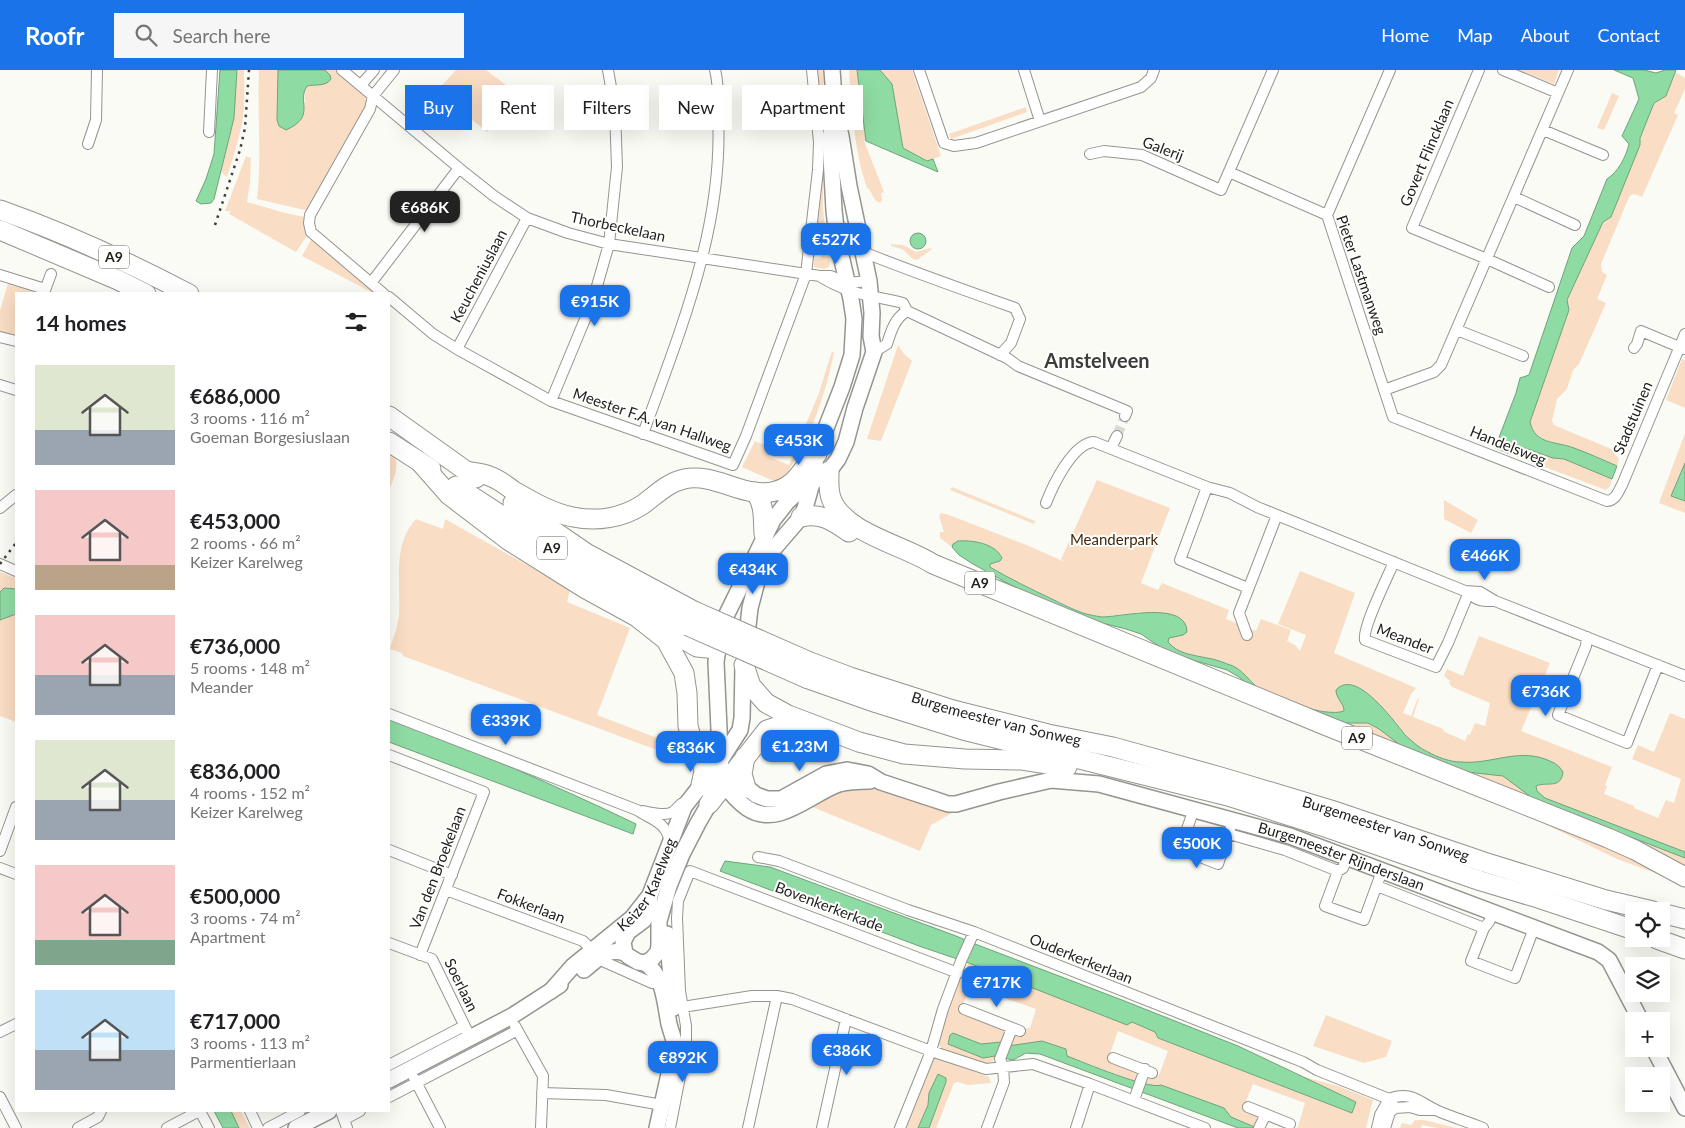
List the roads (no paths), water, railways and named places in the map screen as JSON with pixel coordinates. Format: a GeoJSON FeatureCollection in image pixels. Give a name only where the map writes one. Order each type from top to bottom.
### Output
{"type":"FeatureCollection","features":[{"type":"Feature","properties":{"kind":"highway","name":"A9"},"geometry":{"type":"LineString","coordinates":[[0,210],[38,223],[136,266],[185,292]]}},
{"type":"Feature","properties":{"kind":"highway","name":"A9"},"geometry":{"type":"LineString","coordinates":[[0,230],[142,292]]}},
{"type":"Feature","properties":{"kind":"highway","name":"Burgemeester van Sonweg"},"geometry":{"type":"LineString","coordinates":[[390,417],[586,553],[691,619]]}},
{"type":"Feature","properties":{"kind":"highway","name":"Burgemeester van Sonweg"},"geometry":{"type":"LineString","coordinates":[[390,443],[576,564],[641,603],[691,619],[808,670],[877,703],[963,730],[1166,779],[1228,796],[1625,927]]}},
{"type":"Feature","properties":{"kind":"highway","name":"A9"},"geometry":{"type":"LineString","coordinates":[[466,471],[490,476],[528,500],[546,508],[572,517],[604,519],[629,512],[669,485],[685,479],[715,480],[755,492],[776,491],[789,486],[797,479],[808,461],[817,454]]}},
{"type":"Feature","properties":{"kind":"highway","name":"A9"},"geometry":{"type":"LineString","coordinates":[[420,462],[449,495],[508,540],[586,589],[637,618],[666,640],[684,673],[687,692],[688,726],[696,749],[723,779],[745,757],[762,734],[771,728],[782,724],[809,724]]}},
{"type":"Feature","properties":{"kind":"highway","name":"A9"},"geometry":{"type":"LineString","coordinates":[[829,471],[831,499],[844,517],[864,530],[933,564],[1327,726],[1608,838],[1685,877]]}},
{"type":"Feature","properties":{"kind":"highway"},"geometry":{"type":"LineString","coordinates":[[755,492],[760,498],[762,505],[764,534]]}},
{"type":"Feature","properties":{"kind":"highway","name":"A9"},"geometry":{"type":"LineString","coordinates":[[801,517],[809,515],[821,516],[876,547],[921,563],[933,564]]}},
{"type":"Feature","properties":{"kind":"highway","name":"A9"},"geometry":{"type":"LineString","coordinates":[[637,618],[669,630],[698,647],[717,649]]}},
{"type":"Feature","properties":{"kind":"highway","name":"A9"},"geometry":{"type":"LineString","coordinates":[[744,665],[751,686],[766,703],[809,724],[859,742],[904,754],[965,759],[1022,760],[1069,767],[1138,783],[1149,783],[1166,779]]}},
{"type":"Feature","properties":{"kind":"highway","name":"Burgemeester van Sonweg"},"geometry":{"type":"LineString","coordinates":[[808,670],[850,677],[953,710],[1048,734],[1113,747],[1224,778],[1331,810],[1521,874],[1625,904]]}},
{"type":"Feature","properties":{"kind":"highway"},"geometry":{"type":"LineString","coordinates":[[709,804],[723,779]]}},
{"type":"Feature","properties":{"kind":"highway"},"geometry":{"type":"LineString","coordinates":[[1670,915],[1685,919]]}},
{"type":"Feature","properties":{"kind":"highway"},"geometry":{"type":"LineString","coordinates":[[1670,944],[1685,949]]}},
{"type":"Feature","properties":{"kind":"main road"},"geometry":{"type":"LineString","coordinates":[[832,70],[833,85]]}},
{"type":"Feature","properties":{"kind":"main road"},"geometry":{"type":"LineString","coordinates":[[723,779],[738,746],[742,718],[742,690],[750,608],[759,574],[771,552],[801,517],[808,500],[817,454],[852,355],[854,319],[837,238],[831,170],[831,130]]}},
{"type":"Feature","properties":{"kind":"main road"},"geometry":{"type":"LineString","coordinates":[[723,779],[716,668],[717,649],[725,618],[772,520],[798,492],[829,471],[838,459],[846,442],[851,420],[874,352],[871,336],[872,313],[869,281],[840,130]]}},
{"type":"Feature","properties":{"kind":"main road","name":"Burgemeester Rijnderslaan"},"geometry":{"type":"LineString","coordinates":[[723,779],[761,797],[781,798],[826,774],[847,770],[868,774],[881,782],[948,804],[956,804],[1051,780],[1090,782],[1124,790],[1234,820],[1288,843],[1347,857],[1598,952],[1609,960],[1636,1012]]}},
{"type":"Feature","properties":{"kind":"main road","name":"Keizer Karelweg"},"geometry":{"type":"LineString","coordinates":[[400,1072],[467,1032],[512,1016],[582,971],[650,896],[678,820],[688,800],[723,779]]}},
{"type":"Feature","properties":{"kind":"main road","name":"Keizer Karelweg"},"geometry":{"type":"LineString","coordinates":[[645,963],[658,952],[659,920],[669,886],[682,854],[709,804]]}},
{"type":"Feature","properties":{"kind":"main road"},"geometry":{"type":"LineString","coordinates":[[650,896],[644,920],[625,935],[623,942],[626,953],[632,959],[670,975]]}},
{"type":"Feature","properties":{"kind":"main road"},"geometry":{"type":"LineString","coordinates":[[657,1128],[677,1025],[663,908]]}},
{"type":"Feature","properties":{"kind":"main road","name":"Keizer Karelweg"},"geometry":{"type":"LineString","coordinates":[[595,955],[610,951],[626,953]]}},
{"type":"Feature","properties":{"kind":"main road"},"geometry":{"type":"LineString","coordinates":[[1658,1057],[1685,1108]]}},
{"type":"Feature","properties":{"kind":"main road"},"geometry":{"type":"LineString","coordinates":[[296,1128],[327,1112]]}},
{"type":"Feature","properties":{"kind":"street"},"geometry":{"type":"LineString","coordinates":[[88,144],[96,120],[97,70]]}},
{"type":"Feature","properties":{"kind":"street"},"geometry":{"type":"LineString","coordinates":[[209,132],[212,70]]}},
{"type":"Feature","properties":{"kind":"street","name":"Thorbeckelaan"},"geometry":{"type":"LineString","coordinates":[[342,70],[459,168],[494,196],[527,218],[568,233],[608,244],[806,274],[831,276],[871,298],[905,307],[1003,356],[1018,366],[1127,411],[1125,416]]}},
{"type":"Feature","properties":{"kind":"street"},"geometry":{"type":"LineString","coordinates":[[362,85],[374,70]]}},
{"type":"Feature","properties":{"kind":"street"},"geometry":{"type":"LineString","coordinates":[[551,400],[593,300],[608,244],[617,167],[615,110],[608,70]]}},
{"type":"Feature","properties":{"kind":"street"},"geometry":{"type":"LineString","coordinates":[[643,434],[688,311],[703,258],[715,192],[720,144],[715,70]]}},
{"type":"Feature","properties":{"kind":"street"},"geometry":{"type":"LineString","coordinates":[[806,274],[818,170],[819,142],[812,70]]}},
{"type":"Feature","properties":{"kind":"street"},"geometry":{"type":"LineString","coordinates":[[919,70],[944,143],[954,146],[976,143],[1141,87],[1151,78],[1154,70]]}},
{"type":"Feature","properties":{"kind":"street"},"geometry":{"type":"LineString","coordinates":[[1024,70],[1040,121]]}},
{"type":"Feature","properties":{"kind":"street"},"geometry":{"type":"LineString","coordinates":[[1229,172],[1272,70]]}},
{"type":"Feature","properties":{"kind":"street"},"geometry":{"type":"LineString","coordinates":[[1327,215],[1390,70]]}},
{"type":"Feature","properties":{"kind":"street","name":"Govert Flincklaan"},"geometry":{"type":"LineString","coordinates":[[1478,70],[1412,228],[1487,259]]}},
{"type":"Feature","properties":{"kind":"street"},"geometry":{"type":"LineString","coordinates":[[1503,70],[1558,93]]}},
{"type":"Feature","properties":{"kind":"street"},"geometry":{"type":"LineString","coordinates":[[1384,390],[1437,370],[1443,362],[1568,70]]}},
{"type":"Feature","properties":{"kind":"street"},"geometry":{"type":"LineString","coordinates":[[382,292],[311,232],[309,223],[310,215],[370,109],[373,96],[393,72]]}},
{"type":"Feature","properties":{"kind":"street"},"geometry":{"type":"LineString","coordinates":[[1543,130],[1603,156]]}},
{"type":"Feature","properties":{"kind":"street","name":"Galerij"},"geometry":{"type":"LineString","coordinates":[[1090,154],[1104,151],[1142,154],[1221,190],[1229,172]]}},
{"type":"Feature","properties":{"kind":"street"},"geometry":{"type":"LineString","coordinates":[[371,283],[459,168]]}},
{"type":"Feature","properties":{"kind":"street","name":"Pieter Lastmanweg"},"geometry":{"type":"LineString","coordinates":[[1229,172],[1327,215],[1393,417]]}},
{"type":"Feature","properties":{"kind":"street"},"geometry":{"type":"LineString","coordinates":[[1514,196],[1576,225]]}},
{"type":"Feature","properties":{"kind":"street","name":"Keucheniuslaan"},"geometry":{"type":"LineString","coordinates":[[457,349],[527,218]]}},
{"type":"Feature","properties":{"kind":"street"},"geometry":{"type":"LineString","coordinates":[[863,252],[918,274],[935,278],[1015,308],[1020,319],[1011,343],[1003,356]]}},
{"type":"Feature","properties":{"kind":"street"},"geometry":{"type":"LineString","coordinates":[[1487,259],[1549,287]]}},
{"type":"Feature","properties":{"kind":"street"},"geometry":{"type":"LineString","coordinates":[[0,276],[44,291],[47,288],[51,274]]}},
{"type":"Feature","properties":{"kind":"street","name":"Meester F.A. van Hallweg"},"geometry":{"type":"LineString","coordinates":[[390,298],[433,334],[551,400],[733,465],[746,436],[806,274]]}},
{"type":"Feature","properties":{"kind":"street"},"geometry":{"type":"LineString","coordinates":[[848,287],[869,281]]}},
{"type":"Feature","properties":{"kind":"street"},"geometry":{"type":"LineString","coordinates":[[874,352],[887,344],[892,327],[905,307]]}},
{"type":"Feature","properties":{"kind":"street"},"geometry":{"type":"LineString","coordinates":[[1457,330],[1523,356]]}},
{"type":"Feature","properties":{"kind":"street"},"geometry":{"type":"LineString","coordinates":[[1634,348],[1641,331],[1682,348]]}},
{"type":"Feature","properties":{"kind":"street","name":"Stadstuinen"},"geometry":{"type":"LineString","coordinates":[[1612,500],[1622,485],[1682,348],[1685,334]]}},
{"type":"Feature","properties":{"kind":"street"},"geometry":{"type":"LineString","coordinates":[[0,337],[15,342]]}},
{"type":"Feature","properties":{"kind":"street"},"geometry":{"type":"LineString","coordinates":[[0,385],[15,390]]}},
{"type":"Feature","properties":{"kind":"street","name":"Handelsweg"},"geometry":{"type":"LineString","coordinates":[[1393,417],[1607,501],[1612,500]]}},
{"type":"Feature","properties":{"kind":"street"},"geometry":{"type":"LineString","coordinates":[[1111,448],[1117,436]]}},
{"type":"Feature","properties":{"kind":"street"},"geometry":{"type":"LineString","coordinates":[[1046,503],[1064,466],[1084,444],[1094,442],[1207,487],[1224,499],[1248,503],[1469,592],[1477,600],[1495,601],[1685,676]]}},
{"type":"Feature","properties":{"kind":"street"},"geometry":{"type":"LineString","coordinates":[[1207,487],[1180,560],[1248,588]]}},
{"type":"Feature","properties":{"kind":"street"},"geometry":{"type":"LineString","coordinates":[[0,508],[15,495]]}},
{"type":"Feature","properties":{"kind":"street"},"geometry":{"type":"LineString","coordinates":[[1247,636],[1239,613],[1277,515]]}},
{"type":"Feature","properties":{"kind":"street","name":"Meander"},"geometry":{"type":"LineString","coordinates":[[1394,562],[1372,614],[1364,636],[1365,640],[1436,667],[1448,644],[1469,592]]}},
{"type":"Feature","properties":{"kind":"street"},"geometry":{"type":"LineString","coordinates":[[0,564],[15,571]]}},
{"type":"Feature","properties":{"kind":"street"},"geometry":{"type":"LineString","coordinates":[[1587,637],[1583,654],[1558,715],[1626,743],[1658,665]]}},
{"type":"Feature","properties":{"kind":"street"},"geometry":{"type":"LineString","coordinates":[[390,714],[637,810],[664,826],[670,844]]}},
{"type":"Feature","properties":{"kind":"street","name":"Van den Broekelaan"},"geometry":{"type":"LineString","coordinates":[[390,755],[484,792],[420,955]]}},
{"type":"Feature","properties":{"kind":"street"},"geometry":{"type":"LineString","coordinates":[[637,810],[669,813],[688,800]]}},
{"type":"Feature","properties":{"kind":"street"},"geometry":{"type":"LineString","coordinates":[[0,851],[4,826],[15,809]]}},
{"type":"Feature","properties":{"kind":"street"},"geometry":{"type":"LineString","coordinates":[[1194,809],[1180,849],[1218,864],[1234,820]]}},
{"type":"Feature","properties":{"kind":"street"},"geometry":{"type":"LineString","coordinates":[[1228,834],[1288,843],[1338,871]]}},
{"type":"Feature","properties":{"kind":"street"},"geometry":{"type":"LineString","coordinates":[[390,850],[452,875]]}},
{"type":"Feature","properties":{"kind":"street","name":"Ouderkerkerlaan"},"geometry":{"type":"LineString","coordinates":[[758,857],[779,862],[908,910],[1303,1062],[1392,1103],[1420,1110],[1435,1110],[1483,1128]]}},
{"type":"Feature","properties":{"kind":"street"},"geometry":{"type":"LineString","coordinates":[[1347,857],[1343,868],[1338,871],[1325,906],[1364,920],[1382,871]]}},
{"type":"Feature","properties":{"kind":"street"},"geometry":{"type":"LineString","coordinates":[[0,868],[15,874]]}},
{"type":"Feature","properties":{"kind":"street","name":"Bovenkerkerkade"},"geometry":{"type":"LineString","coordinates":[[670,975],[678,901],[690,871],[958,973]]}},
{"type":"Feature","properties":{"kind":"street"},"geometry":{"type":"LineString","coordinates":[[1377,886],[1484,928]]}},
{"type":"Feature","properties":{"kind":"street","name":"Fokkerlaan"},"geometry":{"type":"LineString","coordinates":[[446,890],[583,941],[595,955],[652,983],[670,975]]}},
{"type":"Feature","properties":{"kind":"street"},"geometry":{"type":"LineString","coordinates":[[1431,907],[1437,891]]}},
{"type":"Feature","properties":{"kind":"street"},"geometry":{"type":"LineString","coordinates":[[1492,912],[1471,961],[1515,978],[1534,928]]}},
{"type":"Feature","properties":{"kind":"street"},"geometry":{"type":"LineString","coordinates":[[900,1128],[931,1051],[943,1009],[972,936]]}},
{"type":"Feature","properties":{"kind":"street","name":"Soerlaan"},"geometry":{"type":"LineString","coordinates":[[390,943],[432,959],[467,1032]]}},
{"type":"Feature","properties":{"kind":"street"},"geometry":{"type":"LineString","coordinates":[[670,1128],[686,1046],[686,1026],[675,1008],[752,996],[777,996],[792,999],[931,1051],[986,1069],[1002,1063],[1033,1064],[1135,1098],[1176,1117],[1206,1128]]}},
{"type":"Feature","properties":{"kind":"street"},"geometry":{"type":"LineString","coordinates":[[748,1128],[777,996]]}},
{"type":"Feature","properties":{"kind":"street"},"geometry":{"type":"LineString","coordinates":[[964,1008],[1016,1030],[1008,1040],[1002,1063],[1004,1082],[987,1128]]}},
{"type":"Feature","properties":{"kind":"street"},"geometry":{"type":"LineString","coordinates":[[512,1016],[516,1031],[542,1076],[541,1128]]}},
{"type":"Feature","properties":{"kind":"street"},"geometry":{"type":"LineString","coordinates":[[822,1128],[846,1019]]}},
{"type":"Feature","properties":{"kind":"street"},"geometry":{"type":"LineString","coordinates":[[0,1032],[15,1024]]}},
{"type":"Feature","properties":{"kind":"street","name":"Keizer Karelweg"},"geometry":{"type":"LineString","coordinates":[[390,1095],[400,1072],[516,1031]]}},
{"type":"Feature","properties":{"kind":"street"},"geometry":{"type":"LineString","coordinates":[[390,1055],[440,1128]]}},
{"type":"Feature","properties":{"kind":"street"},"geometry":{"type":"LineString","coordinates":[[1113,1058],[1146,1072],[1135,1098]]}},
{"type":"Feature","properties":{"kind":"street"},"geometry":{"type":"LineString","coordinates":[[1076,1128],[1090,1084]]}},
{"type":"Feature","properties":{"kind":"street"},"geometry":{"type":"LineString","coordinates":[[542,1093],[606,1095],[662,1105]]}},
{"type":"Feature","properties":{"kind":"street"},"geometry":{"type":"LineString","coordinates":[[0,1096],[16,1128]]}},
{"type":"Feature","properties":{"kind":"street"},"geometry":{"type":"LineString","coordinates":[[1377,1128],[1380,1114],[1392,1103]]}},
{"type":"Feature","properties":{"kind":"street"},"geometry":{"type":"LineString","coordinates":[[1385,1128],[1392,1103]]}},
{"type":"Feature","properties":{"kind":"street"},"geometry":{"type":"LineString","coordinates":[[1248,1106],[1290,1124]]}},
{"type":"Feature","properties":{"kind":"street"},"geometry":{"type":"LineString","coordinates":[[78,1128],[98,1117],[100,1112]]}},
{"type":"Feature","properties":{"kind":"street"},"geometry":{"type":"LineString","coordinates":[[167,1128],[198,1112]]}},
{"type":"Feature","properties":{"kind":"street"},"geometry":{"type":"LineString","coordinates":[[201,1112],[209,1128]]}},
{"type":"Feature","properties":{"kind":"street"},"geometry":{"type":"LineString","coordinates":[[250,1112],[258,1128]]}},
{"type":"Feature","properties":{"kind":"street"},"geometry":{"type":"LineString","coordinates":[[268,1128],[298,1112]]}},
{"type":"Feature","properties":{"kind":"street"},"geometry":{"type":"LineString","coordinates":[[345,1119],[358,1112]]}},
{"type":"Feature","properties":{"kind":"street"},"geometry":{"type":"LineString","coordinates":[[1260,1127],[1266,1114]]}},
{"type":"Feature","properties":{"kind":"street"},"geometry":{"type":"LineString","coordinates":[[1172,1128],[1176,1117]]}},
{"type":"Feature","properties":{"kind":"tunnel"},"geometry":{"type":"LineString","coordinates":[[1117,436],[1125,416]]}},
{"type":"Feature","properties":{"kind":"railway"},"geometry":{"type":"LineString","coordinates":[[215,225],[240,150],[245,128],[249,70]]}},
{"type":"Feature","properties":{"kind":"railway"},"geometry":{"type":"LineString","coordinates":[[0,564],[15,544]]}},
{"type":"Feature","properties":{"kind":"district","name":"Amstelveen"},"geometry":{"type":"Point","coordinates":[1097,361]}},
{"type":"Feature","properties":{"kind":"park label","name":"Meanderpark"},"geometry":{"type":"Point","coordinates":[1114,540]}}]}
